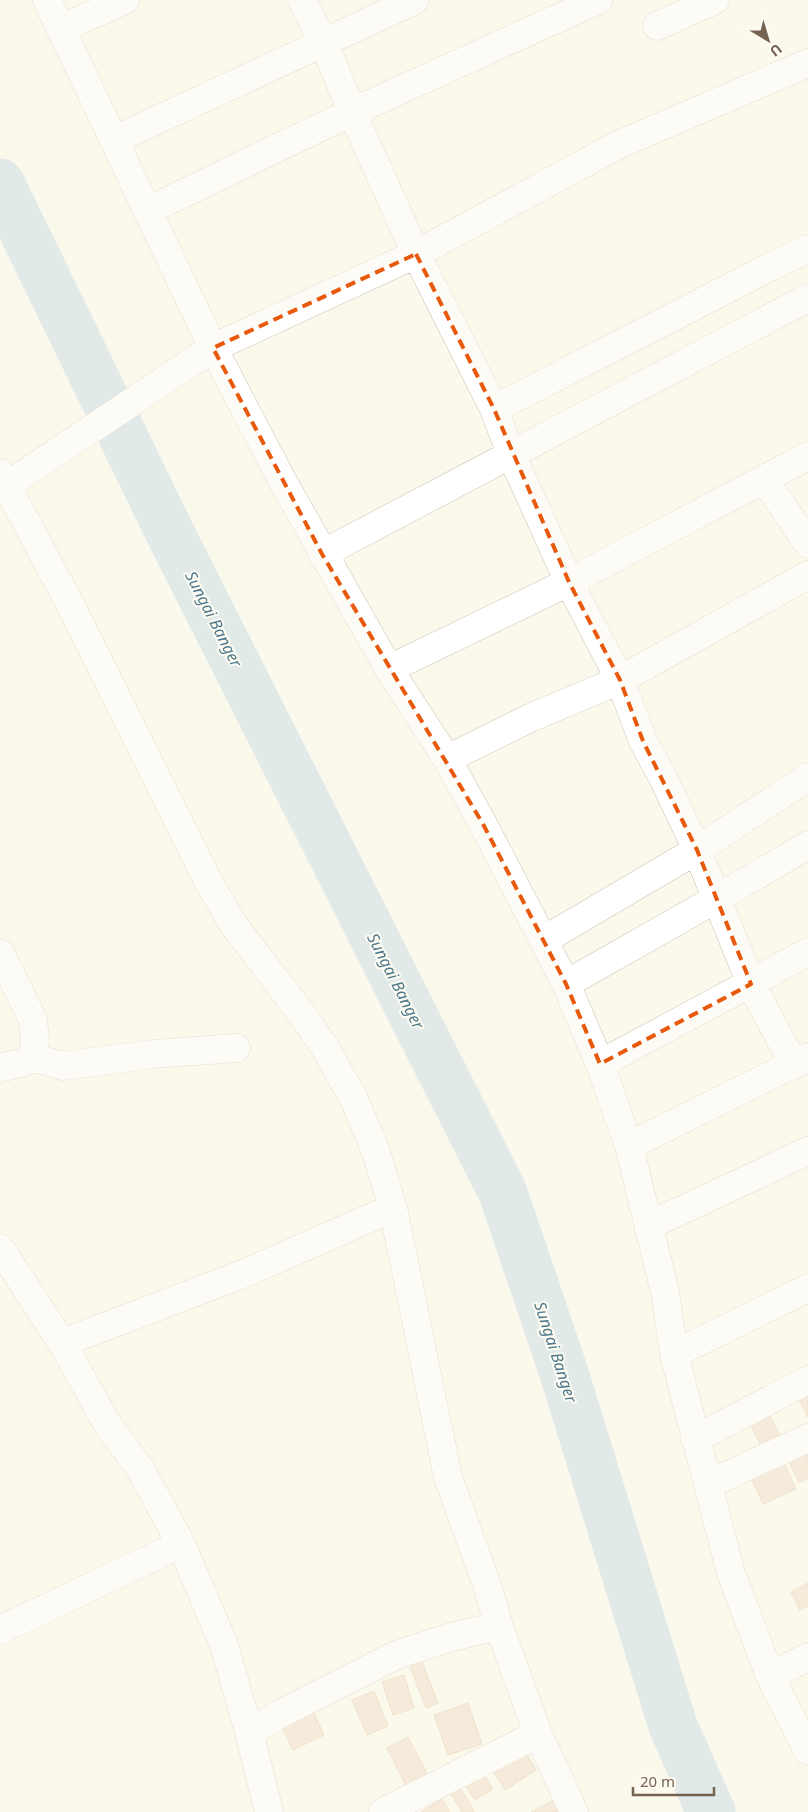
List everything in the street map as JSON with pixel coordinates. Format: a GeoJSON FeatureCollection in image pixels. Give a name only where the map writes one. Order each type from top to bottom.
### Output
{"type":"FeatureCollection","features":[{"type":"Feature","properties":{"kind":"street"},"geometry":{"type":"LineString","coordinates":[[47,0],[147,211],[205,354],[282,480],[322,554],[389,668],[446,759],[483,824],[566,984],[600,1064],[629,1146],[665,1292],[674,1354],[731,1573],[770,1676],[807,1745]]}},
{"type":"Feature","properties":{"kind":"street"},"geometry":{"type":"LineString","coordinates":[[60,29],[125,0]]}},
{"type":"Feature","properties":{"kind":"street"},"geometry":{"type":"LineString","coordinates":[[302,0],[324,43],[352,112],[416,254],[494,409],[511,454],[569,582],[620,680],[643,741],[664,780],[697,850],[751,984],[801,1061],[629,1146]]}},
{"type":"Feature","properties":{"kind":"street"},"geometry":{"type":"LineString","coordinates":[[114,140],[415,0]]}},
{"type":"Feature","properties":{"kind":"street"},"geometry":{"type":"LineString","coordinates":[[147,211],[352,112],[598,0]]}},
{"type":"Feature","properties":{"kind":"street"},"geometry":{"type":"LineString","coordinates":[[657,26],[715,0]]}},
{"type":"Feature","properties":{"kind":"street"},"geometry":{"type":"LineString","coordinates":[[574,1812],[538,1734],[448,1477],[393,1208],[376,1152],[354,1099],[324,1046],[233,924],[209,883],[6,482],[205,354],[416,254],[620,144],[808,63]]}},
{"type":"Feature","properties":{"kind":"street"},"geometry":{"type":"LineString","coordinates":[[494,409],[808,249]]}},
{"type":"Feature","properties":{"kind":"street"},"geometry":{"type":"LineString","coordinates":[[322,554],[808,298]]}},
{"type":"Feature","properties":{"kind":"street"},"geometry":{"type":"LineString","coordinates":[[389,668],[569,582],[808,456]]}},
{"type":"Feature","properties":{"kind":"street"},"geometry":{"type":"LineString","coordinates":[[765,480],[808,544]]}},
{"type":"Feature","properties":{"kind":"street"},"geometry":{"type":"LineString","coordinates":[[446,759],[530,718],[620,680],[808,575]]}},
{"type":"Feature","properties":{"kind":"street"},"geometry":{"type":"LineString","coordinates":[[544,940],[697,850],[808,777]]}},
{"type":"Feature","properties":{"kind":"street"},"geometry":{"type":"LineString","coordinates":[[566,984],[672,923],[718,899],[808,845]]}},
{"type":"Feature","properties":{"kind":"street"},"geometry":{"type":"LineString","coordinates":[[0,952],[34,1020],[35,1041],[32,1057],[24,1062],[0,1068]]}},
{"type":"Feature","properties":{"kind":"street"},"geometry":{"type":"LineString","coordinates":[[600,1064],[808,952]]}},
{"type":"Feature","properties":{"kind":"street"},"geometry":{"type":"LineString","coordinates":[[32,1057],[63,1066],[153,1054],[236,1048]]}},
{"type":"Feature","properties":{"kind":"street"},"geometry":{"type":"LineString","coordinates":[[648,1226],[808,1151]]}},
{"type":"Feature","properties":{"kind":"street"},"geometry":{"type":"LineString","coordinates":[[62,1343],[243,1274],[393,1208]]}},
{"type":"Feature","properties":{"kind":"street"},"geometry":{"type":"LineString","coordinates":[[0,1248],[62,1343],[108,1424],[141,1470],[181,1544],[224,1645],[249,1732],[269,1812]]}},
{"type":"Feature","properties":{"kind":"street"},"geometry":{"type":"LineString","coordinates":[[674,1354],[808,1288]]}},
{"type":"Feature","properties":{"kind":"street"},"geometry":{"type":"LineString","coordinates":[[696,1439],[808,1380]]}},
{"type":"Feature","properties":{"kind":"street"},"geometry":{"type":"LineString","coordinates":[[709,1484],[808,1438]]}},
{"type":"Feature","properties":{"kind":"street"},"geometry":{"type":"LineString","coordinates":[[0,1630],[181,1544]]}},
{"type":"Feature","properties":{"kind":"street"},"geometry":{"type":"LineString","coordinates":[[249,1732],[396,1655],[451,1637],[499,1626]]}},
{"type":"Feature","properties":{"kind":"street"},"geometry":{"type":"LineString","coordinates":[[770,1676],[808,1657]]}},
{"type":"Feature","properties":{"kind":"street"},"geometry":{"type":"LineString","coordinates":[[383,1812],[538,1734]]}},
{"type":"Feature","properties":{"kind":"highlighted area"},"geometry":{"type":"Polygon","coordinates":[[[416,254],[494,409],[569,582],[620,680],[643,741],[697,850],[751,984],[600,1064],[566,984],[483,824],[322,554],[213,348],[416,254]]]}},
{"type":"Feature","properties":{"kind":"building"},"geometry":{"type":"Polygon","coordinates":[[[808,1393],[808,1417],[798,1398],[808,1393]]]}},
{"type":"Feature","properties":{"kind":"building"},"geometry":{"type":"Polygon","coordinates":[[[769,1414],[784,1444],[765,1454],[750,1423],[769,1414]]]}},
{"type":"Feature","properties":{"kind":"building"},"geometry":{"type":"Polygon","coordinates":[[[808,1447],[808,1478],[799,1483],[787,1457],[808,1447]]]}},
{"type":"Feature","properties":{"kind":"building"},"geometry":{"type":"Polygon","coordinates":[[[783,1462],[796,1489],[763,1504],[751,1477],[783,1462]]]}},
{"type":"Feature","properties":{"kind":"building"},"geometry":{"type":"Polygon","coordinates":[[[808,1583],[808,1606],[800,1610],[791,1592],[808,1583]]]}},
{"type":"Feature","properties":{"kind":"building"},"geometry":{"type":"Polygon","coordinates":[[[421,1659],[438,1703],[426,1708],[409,1664],[421,1659]]]}},
{"type":"Feature","properties":{"kind":"building"},"geometry":{"type":"Polygon","coordinates":[[[404,1675],[414,1708],[393,1715],[382,1682],[404,1675]]]}},
{"type":"Feature","properties":{"kind":"building"},"geometry":{"type":"Polygon","coordinates":[[[374,1691],[388,1726],[367,1735],[352,1700],[374,1691]]]}},
{"type":"Feature","properties":{"kind":"building"},"geometry":{"type":"Polygon","coordinates":[[[468,1703],[482,1744],[448,1755],[434,1715],[468,1703]]]}},
{"type":"Feature","properties":{"kind":"building"},"geometry":{"type":"Polygon","coordinates":[[[313,1711],[324,1735],[293,1750],[281,1726],[313,1711]]]}},
{"type":"Feature","properties":{"kind":"building"},"geometry":{"type":"Polygon","coordinates":[[[408,1737],[427,1774],[406,1786],[387,1748],[408,1737]]]}},
{"type":"Feature","properties":{"kind":"building"},"geometry":{"type":"Polygon","coordinates":[[[523,1748],[536,1770],[505,1790],[491,1768],[523,1748]]]}},
{"type":"Feature","properties":{"kind":"building"},"geometry":{"type":"Polygon","coordinates":[[[481,1770],[493,1789],[475,1800],[463,1781],[481,1770]]]}},
{"type":"Feature","properties":{"kind":"building"},"geometry":{"type":"Polygon","coordinates":[[[458,1785],[475,1812],[462,1812],[449,1791],[458,1785]]]}},
{"type":"Feature","properties":{"kind":"building"},"geometry":{"type":"Polygon","coordinates":[[[562,1796],[567,1812],[531,1812],[562,1796]]]}},
{"type":"Feature","properties":{"kind":"building"},"geometry":{"type":"Polygon","coordinates":[[[442,1799],[450,1812],[421,1812],[442,1799]]]}},
{"type":"Feature","properties":{"kind":"waterway","name":"Sungai Banger"},"geometry":{"type":"LineString","coordinates":[[0,183],[170,533],[503,1193],[563,1370],[673,1726],[711,1812]]}}]}
